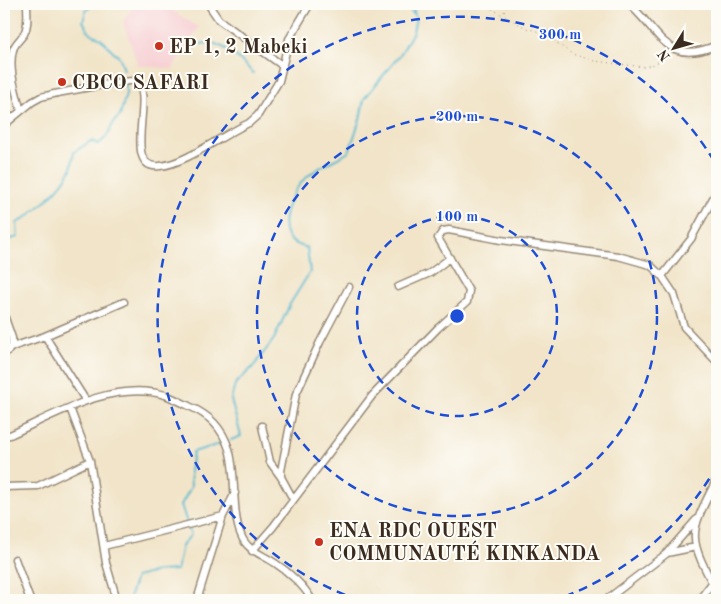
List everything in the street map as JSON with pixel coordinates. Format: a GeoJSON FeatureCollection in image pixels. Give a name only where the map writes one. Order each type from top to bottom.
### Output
{"type":"FeatureCollection","features":[{"type":"Feature","properties":{"kind":"street"},"geometry":{"type":"LineString","coordinates":[[21,111],[14,86],[12,54],[13,47],[25,32],[27,26],[27,4]]}},
{"type":"Feature","properties":{"kind":"street"},"geometry":{"type":"LineString","coordinates":[[208,4],[219,20],[283,66]]}},
{"type":"Feature","properties":{"kind":"street"},"geometry":{"type":"LineString","coordinates":[[4,125],[32,102],[48,95],[108,86],[128,80],[134,81],[143,92],[140,126],[141,149],[149,164],[157,167],[172,164],[249,122],[263,107],[279,81],[289,39],[310,4]]}},
{"type":"Feature","properties":{"kind":"street"},"geometry":{"type":"LineString","coordinates":[[629,4],[674,50],[685,53],[698,52],[717,45]]}},
{"type":"Feature","properties":{"kind":"street"},"geometry":{"type":"LineString","coordinates":[[4,78],[14,86]]}},
{"type":"Feature","properties":{"kind":"street"},"geometry":{"type":"LineString","coordinates":[[662,276],[690,239],[717,191]]}},
{"type":"Feature","properties":{"kind":"street"},"geometry":{"type":"LineString","coordinates":[[252,551],[274,527],[372,396],[438,328],[467,302],[469,291],[438,238],[442,232],[449,230],[501,240],[618,256],[650,265],[662,276],[674,294],[684,327],[717,362]]}},
{"type":"Feature","properties":{"kind":"street"},"geometry":{"type":"LineString","coordinates":[[398,287],[430,274],[450,258]]}},
{"type":"Feature","properties":{"kind":"street"},"geometry":{"type":"LineString","coordinates":[[281,477],[296,394],[320,342],[349,287]]}},
{"type":"Feature","properties":{"kind":"street"},"geometry":{"type":"LineString","coordinates":[[4,354],[12,347],[45,336],[124,302]]}},
{"type":"Feature","properties":{"kind":"street"},"geometry":{"type":"LineString","coordinates":[[4,315],[12,338],[12,347]]}},
{"type":"Feature","properties":{"kind":"street"},"geometry":{"type":"LineString","coordinates":[[45,336],[86,401]]}},
{"type":"Feature","properties":{"kind":"street"},"geometry":{"type":"LineString","coordinates":[[4,435],[10,435],[86,401],[120,392],[148,392],[165,395],[208,416],[215,422],[229,448],[236,492],[238,527],[241,536],[252,551],[280,567],[312,600]]}},
{"type":"Feature","properties":{"kind":"street"},"geometry":{"type":"LineString","coordinates":[[70,408],[90,461],[106,563],[117,600]]}},
{"type":"Feature","properties":{"kind":"street"},"geometry":{"type":"LineString","coordinates":[[262,426],[270,462],[281,477],[293,500]]}},
{"type":"Feature","properties":{"kind":"street"},"geometry":{"type":"LineString","coordinates":[[4,487],[38,486],[90,461]]}},
{"type":"Feature","properties":{"kind":"street"},"geometry":{"type":"LineString","coordinates":[[606,600],[666,554],[697,519],[717,479]]}},
{"type":"Feature","properties":{"kind":"street"},"geometry":{"type":"LineString","coordinates":[[197,600],[223,516],[236,492]]}},
{"type":"Feature","properties":{"kind":"street"},"geometry":{"type":"LineString","coordinates":[[104,546],[223,516]]}},
{"type":"Feature","properties":{"kind":"street"},"geometry":{"type":"LineString","coordinates":[[697,519],[694,536],[696,547],[700,561],[715,584],[717,592]]}},
{"type":"Feature","properties":{"kind":"street"},"geometry":{"type":"LineString","coordinates":[[666,554],[696,547]]}},
{"type":"Feature","properties":{"kind":"street"},"geometry":{"type":"LineString","coordinates":[[15,560],[30,600]]}},
{"type":"Feature","properties":{"kind":"street"},"geometry":{"type":"LineString","coordinates":[[699,600],[715,584]]}},
{"type":"Feature","properties":{"kind":"path"},"geometry":{"type":"LineString","coordinates":[[483,4],[504,14],[526,28],[544,33],[572,54],[594,61],[644,67],[654,64],[674,50]]}},
{"type":"Feature","properties":{"kind":"path"},"geometry":{"type":"LineString","coordinates":[[504,14],[508,4]]}},
{"type":"Feature","properties":{"kind":"shaded area","name":"EP 1, 2 Mabeki"},"geometry":{"type":"Polygon","coordinates":[[[135,4],[161,4],[199,27],[172,69],[138,65],[123,22],[135,4]]]}},
{"type":"Feature","properties":{"kind":"waterway"},"geometry":{"type":"LineString","coordinates":[[93,4],[86,11],[83,21],[89,32],[101,39],[120,58],[124,70]]}},
{"type":"Feature","properties":{"kind":"waterway"},"geometry":{"type":"LineString","coordinates":[[231,440],[241,436],[231,400],[235,384],[253,367],[274,339],[290,304],[310,272],[307,248],[296,244],[286,234],[286,211],[296,190],[310,174],[349,152],[360,119],[364,99],[400,55],[413,32],[416,17],[405,4]]}},
{"type":"Feature","properties":{"kind":"waterway"},"geometry":{"type":"LineString","coordinates":[[413,4],[415,16]]}},
{"type":"Feature","properties":{"kind":"waterway"},"geometry":{"type":"LineString","coordinates":[[201,44],[208,43],[222,47],[236,56],[253,73]]}},
{"type":"Feature","properties":{"kind":"waterway"},"geometry":{"type":"LineString","coordinates":[[4,241],[18,237],[17,223],[38,207],[66,178],[72,165],[74,152],[91,141],[98,144],[103,141],[116,119],[120,116],[126,94],[126,84]]}},
{"type":"Feature","properties":{"kind":"waterway"},"geometry":{"type":"LineString","coordinates":[[130,596],[136,577],[159,571],[177,570],[182,545],[191,535],[181,505],[191,487],[190,471],[193,452],[220,444]]}},
{"type":"Feature","properties":{"kind":"place","name":"EP 1, 2 Mabeki"},"geometry":{"type":"Point","coordinates":[159,46]}},
{"type":"Feature","properties":{"kind":"place","name":"CBCO SAFARI"},"geometry":{"type":"Point","coordinates":[62,82]}},
{"type":"Feature","properties":{"kind":"place","name":"ENA RDC OUEST COMMUNAUTÉ KINKANDA"},"geometry":{"type":"Point","coordinates":[319,542]}}]}
